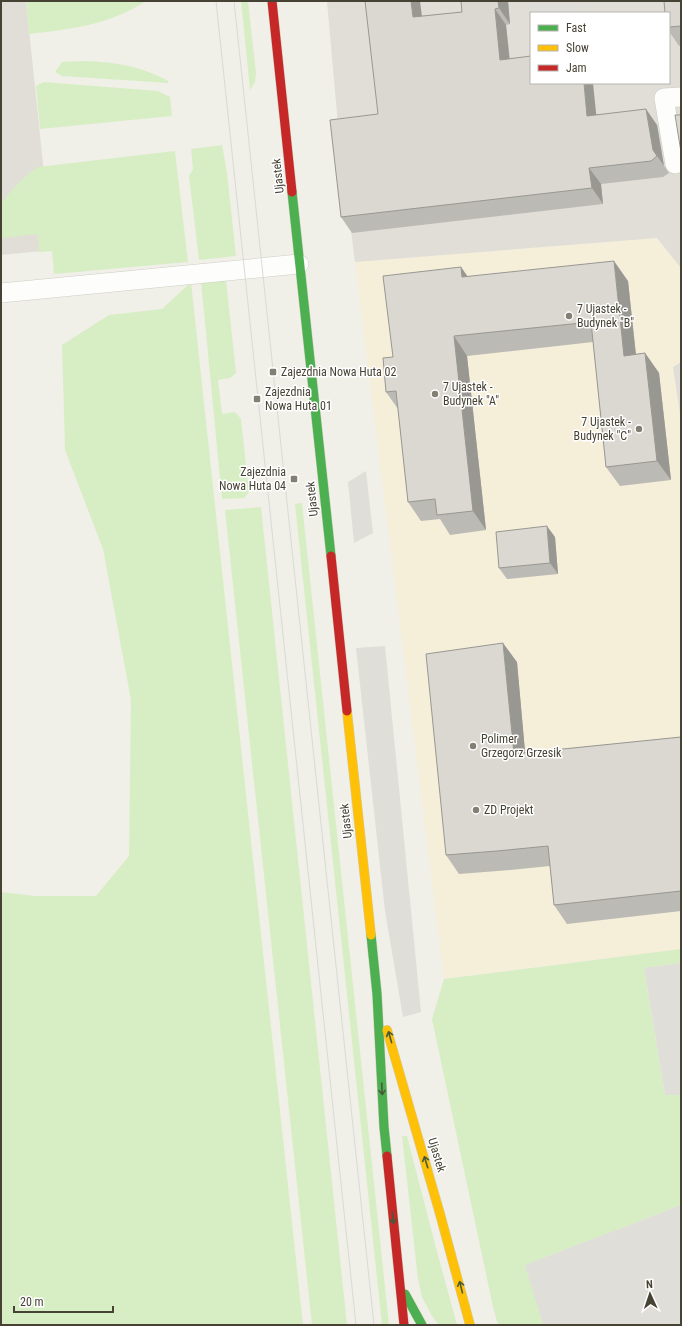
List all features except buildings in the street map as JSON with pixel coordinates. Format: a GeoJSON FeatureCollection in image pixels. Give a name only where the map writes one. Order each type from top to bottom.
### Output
{"type":"FeatureCollection","features":[{"type":"Feature","properties":{"kind":"street","name":"Ujastek"},"geometry":{"type":"LineString","coordinates":[[272,1],[377,994],[384,1127],[404,1325]]}},
{"type":"Feature","properties":{"kind":"street","name":"Ujastek"},"geometry":{"type":"LineString","coordinates":[[377,994],[433,1184],[470,1325]]}},
{"type":"Feature","properties":{"kind":"street"},"geometry":{"type":"LineString","coordinates":[[399,1282],[422,1325]]}},
{"type":"Feature","properties":{"kind":"lane"},"geometry":{"type":"LineString","coordinates":[[674,164],[664,98],[681,97]]}},
{"type":"Feature","properties":{"kind":"lane"},"geometry":{"type":"LineString","coordinates":[[1,293],[300,264]]}},
{"type":"Feature","properties":{"kind":"shaded area"},"geometry":{"type":"Polygon","coordinates":[[[1,1],[26,1],[52,250],[1,255],[1,1]]]}},
{"type":"Feature","properties":{"kind":"shaded area"},"geometry":{"type":"Polygon","coordinates":[[[327,1],[681,1],[681,268],[657,238],[355,262],[339,136],[327,1]]]}},
{"type":"Feature","properties":{"kind":"shaded area"},"geometry":{"type":"Polygon","coordinates":[[[530,1],[583,1],[584,12],[531,12],[530,1]]]}},
{"type":"Feature","properties":{"kind":"shaded area"},"geometry":{"type":"Polygon","coordinates":[[[657,238],[681,268],[681,949],[444,979],[355,262],[657,238]]]}},
{"type":"Feature","properties":{"kind":"shaded area"},"geometry":{"type":"Polygon","coordinates":[[[681,362],[681,421],[673,367],[681,362]]]}},
{"type":"Feature","properties":{"kind":"shaded area"},"geometry":{"type":"Polygon","coordinates":[[[366,471],[373,533],[354,543],[348,482],[366,471]]]}},
{"type":"Feature","properties":{"kind":"shaded area"},"geometry":{"type":"Polygon","coordinates":[[[385,646],[421,1012],[403,1017],[385,911],[356,648],[385,646]]]}},
{"type":"Feature","properties":{"kind":"shaded area"},"geometry":{"type":"Polygon","coordinates":[[[681,963],[681,1095],[665,1095],[644,968],[681,963]]]}},
{"type":"Feature","properties":{"kind":"shaded area"},"geometry":{"type":"Polygon","coordinates":[[[681,1205],[681,1325],[543,1325],[525,1265],[681,1205]]]}},
{"type":"Feature","properties":{"kind":"green space"},"geometry":{"type":"Polygon","coordinates":[[[26,1],[146,1],[118,16],[90,25],[29,34],[26,1]]]}},
{"type":"Feature","properties":{"kind":"green space"},"geometry":{"type":"Polygon","coordinates":[[[241,1],[248,1],[256,73],[255,82],[250,90],[241,1]]]}},
{"type":"Feature","properties":{"kind":"green space"},"geometry":{"type":"Polygon","coordinates":[[[62,62],[106,62],[138,68],[168,81],[168,83],[62,76],[55,72],[62,62]]]}},
{"type":"Feature","properties":{"kind":"green space"},"geometry":{"type":"Polygon","coordinates":[[[44,82],[158,91],[170,97],[172,116],[40,129],[36,86],[44,82]]]}},
{"type":"Feature","properties":{"kind":"green space"},"geometry":{"type":"Polygon","coordinates":[[[222,145],[227,173],[236,256],[199,260],[189,176],[193,169],[191,149],[222,145]]]}},
{"type":"Feature","properties":{"kind":"green space"},"geometry":{"type":"Polygon","coordinates":[[[175,151],[188,262],[54,274],[52,251],[39,252],[38,234],[1,238],[1,206],[3,202],[17,185],[38,167],[175,151]]]}},
{"type":"Feature","properties":{"kind":"green space"},"geometry":{"type":"Polygon","coordinates":[[[226,280],[236,373],[230,378],[218,380],[222,414],[235,412],[241,419],[249,492],[244,498],[222,499],[201,281],[226,280]]]}},
{"type":"Feature","properties":{"kind":"green space"},"geometry":{"type":"Polygon","coordinates":[[[191,282],[303,1325],[1,1325],[1,892],[35,896],[96,896],[129,856],[131,700],[103,549],[65,450],[62,345],[109,315],[162,309],[191,282]]]}},
{"type":"Feature","properties":{"kind":"green space"},"geometry":{"type":"Polygon","coordinates":[[[302,503],[389,1325],[382,1325],[295,504],[302,503]]]}},
{"type":"Feature","properties":{"kind":"green space"},"geometry":{"type":"Polygon","coordinates":[[[261,507],[347,1325],[312,1325],[225,510],[261,507]]]}},
{"type":"Feature","properties":{"kind":"green space"},"geometry":{"type":"Polygon","coordinates":[[[681,949],[681,963],[644,968],[665,1095],[681,1095],[681,1205],[526,1265],[543,1325],[498,1325],[432,1019],[444,979],[681,949]]]}},
{"type":"Feature","properties":{"kind":"green space"},"geometry":{"type":"Polygon","coordinates":[[[402,1136],[407,1136],[457,1325],[439,1325],[432,1316],[422,1297],[418,1279],[402,1136]]]}},
{"type":"Feature","properties":{"kind":"tram line"},"geometry":{"type":"LineString","coordinates":[[216,1],[356,1325]]}},
{"type":"Feature","properties":{"kind":"tram line"},"geometry":{"type":"LineString","coordinates":[[234,1],[374,1325]]}},
{"type":"Feature","properties":{"kind":"traffic: fast"},"geometry":{"type":"LineString","coordinates":[[292,192],[331,556]]}},
{"type":"Feature","properties":{"kind":"traffic: fast"},"geometry":{"type":"LineString","coordinates":[[371,935],[377,994],[384,1127],[387,1156]]}},
{"type":"Feature","properties":{"kind":"traffic: fast"},"geometry":{"type":"LineString","coordinates":[[405,1294],[422,1325]]}},
{"type":"Feature","properties":{"kind":"traffic: slow"},"geometry":{"type":"LineString","coordinates":[[347,711],[371,935]]}},
{"type":"Feature","properties":{"kind":"traffic: slow"},"geometry":{"type":"LineString","coordinates":[[387,1030],[470,1325]]}},
{"type":"Feature","properties":{"kind":"traffic: jam"},"geometry":{"type":"LineString","coordinates":[[272,1],[292,192]]}},
{"type":"Feature","properties":{"kind":"traffic: jam"},"geometry":{"type":"LineString","coordinates":[[331,556],[347,711]]}},
{"type":"Feature","properties":{"kind":"traffic: jam"},"geometry":{"type":"LineString","coordinates":[[387,1156],[404,1325]]}},
{"type":"Feature","properties":{"kind":"place","name":"7 Ujastek - Budynek \"B\""},"geometry":{"type":"Point","coordinates":[569,316]}},
{"type":"Feature","properties":{"kind":"place","name":"Zajezdnia Nowa Huta 02"},"geometry":{"type":"Point","coordinates":[273,372]}},
{"type":"Feature","properties":{"kind":"place","name":"7 Ujastek - Budynek \"A\""},"geometry":{"type":"Point","coordinates":[435,394]}},
{"type":"Feature","properties":{"kind":"place","name":"Zajezdnia Nowa Huta 01"},"geometry":{"type":"Point","coordinates":[257,399]}},
{"type":"Feature","properties":{"kind":"place","name":"7 Ujastek - Budynek \"C\""},"geometry":{"type":"Point","coordinates":[639,429]}},
{"type":"Feature","properties":{"kind":"place","name":"Zajezdnia Nowa Huta 04"},"geometry":{"type":"Point","coordinates":[294,479]}},
{"type":"Feature","properties":{"kind":"place","name":"Polimer Grzegorz Grzesik"},"geometry":{"type":"Point","coordinates":[473,746]}},
{"type":"Feature","properties":{"kind":"place","name":"ZD Projekt"},"geometry":{"type":"Point","coordinates":[476,810]}}]}
